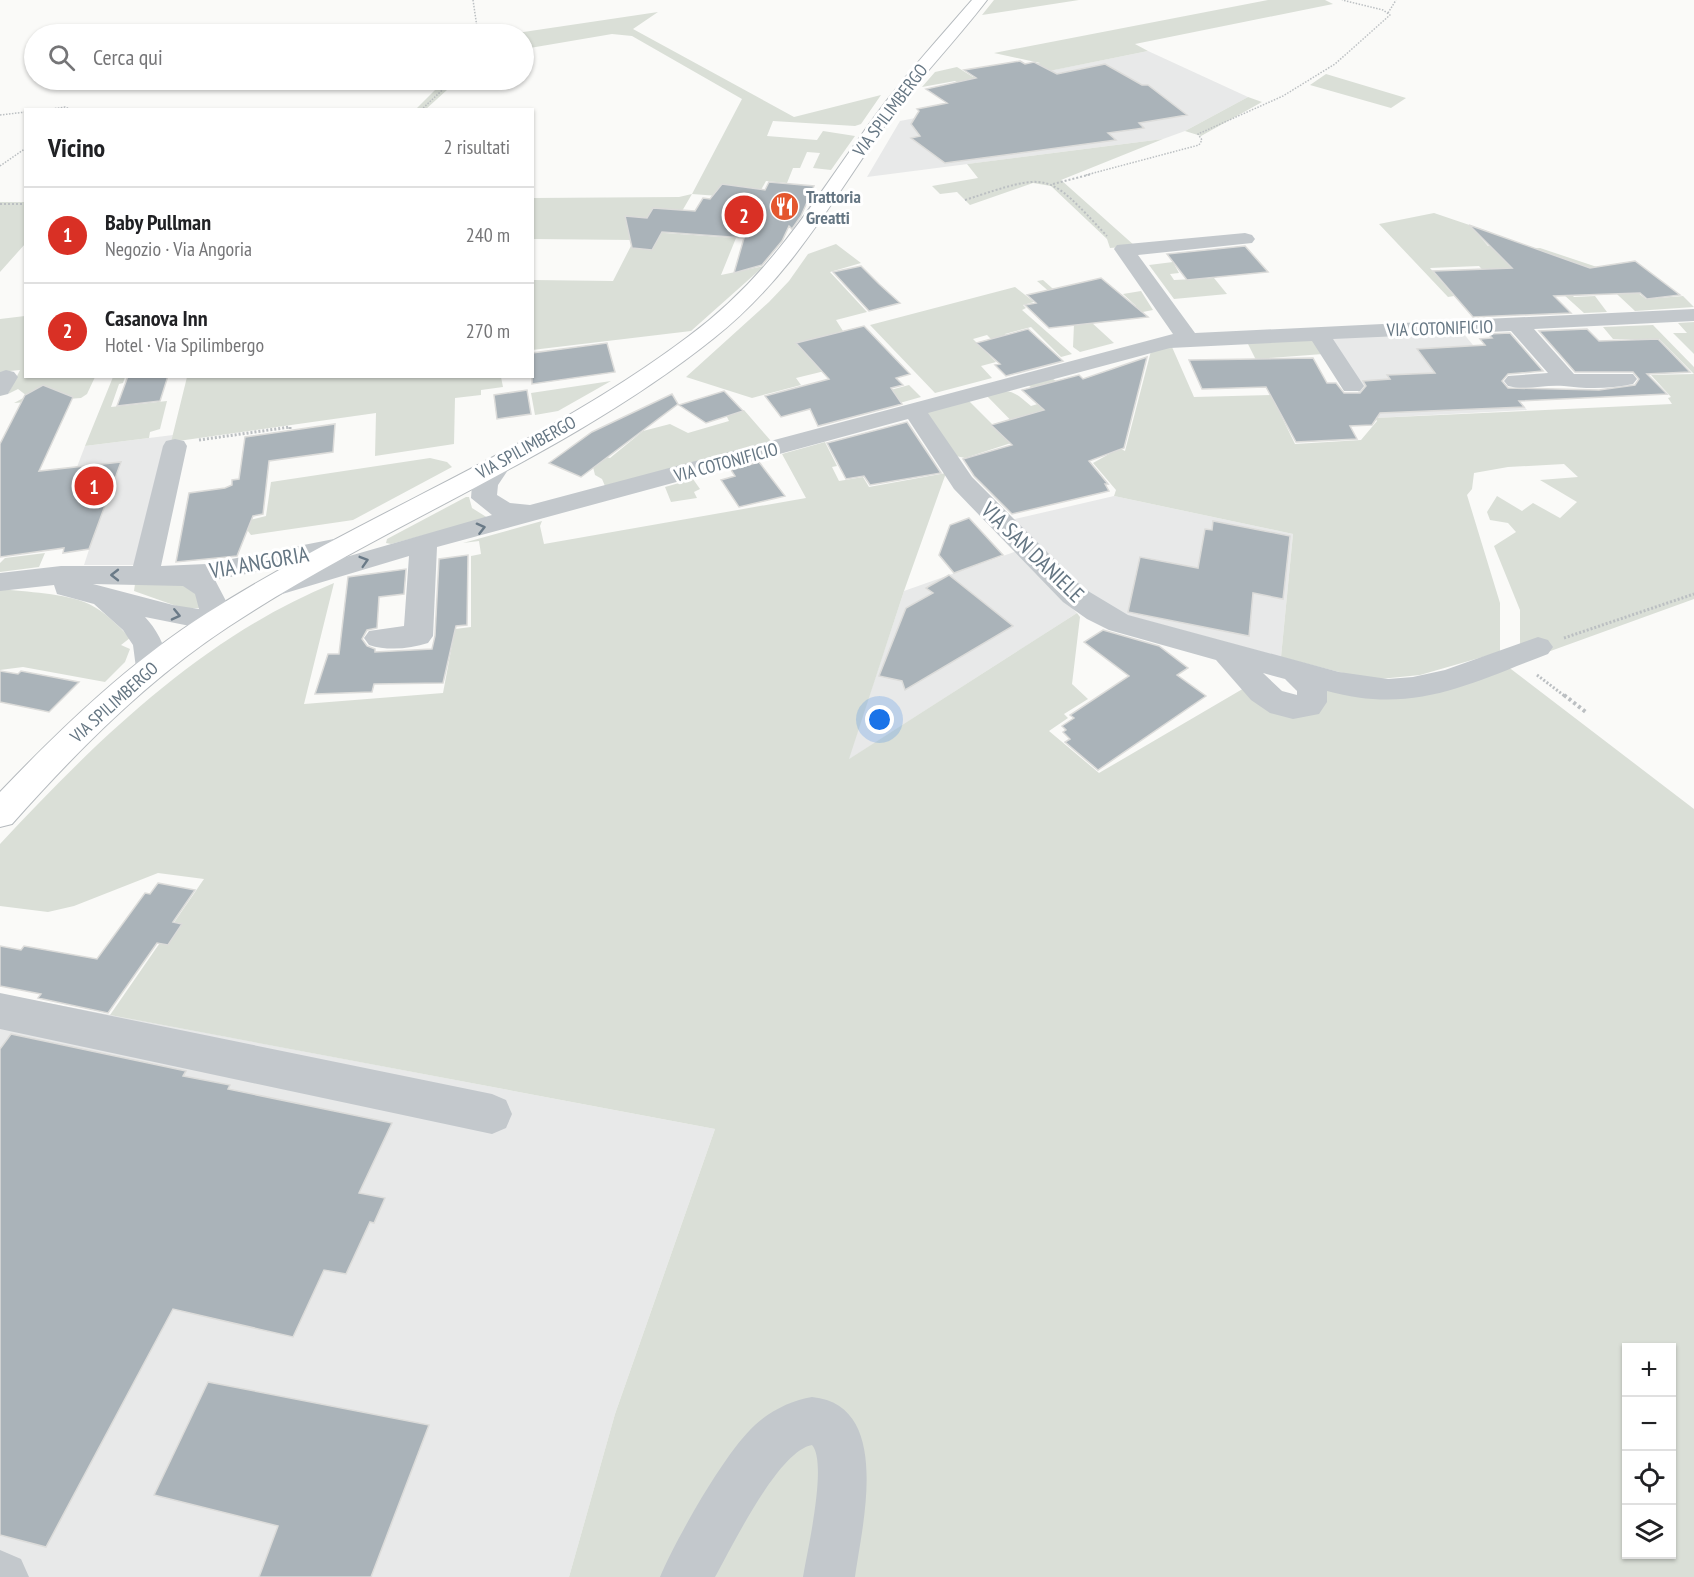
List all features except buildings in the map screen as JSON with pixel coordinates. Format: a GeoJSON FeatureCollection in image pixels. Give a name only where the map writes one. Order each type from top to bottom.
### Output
{"type":"FeatureCollection","features":[{"type":"Feature","properties":{"kind":"main road","name":"VIA SPILIMBERGO"},"geometry":{"type":"LineString","coordinates":[[0,814],[50,760],[151,668],[215,621],[267,589],[570,424],[658,367],[725,318],[761,285],[788,253],[897,96],[980,0]]}},
{"type":"Feature","properties":{"kind":"street"},"geometry":{"type":"LineString","coordinates":[[1187,338],[1125,250],[1245,239]]}},
{"type":"Feature","properties":{"kind":"street","name":"VIA COTONIFICIO"},"geometry":{"type":"LineString","coordinates":[[267,589],[424,542],[544,512],[1147,345],[1187,338],[1694,315]]}},
{"type":"Feature","properties":{"kind":"street"},"geometry":{"type":"LineString","coordinates":[[1517,324],[1566,379]]}},
{"type":"Feature","properties":{"kind":"street"},"geometry":{"type":"LineString","coordinates":[[1318,333],[1352,386]]}},
{"type":"Feature","properties":{"kind":"street"},"geometry":{"type":"LineString","coordinates":[[1516,381],[1566,379],[1575,382],[1625,379]]}},
{"type":"Feature","properties":{"kind":"street","name":"VIA SAN DANIELE"},"geometry":{"type":"LineString","coordinates":[[914,410],[963,483],[1073,595],[1097,612],[1119,623],[1226,652],[1240,664],[1268,699],[1286,707],[1308,706],[1312,702],[1312,688],[1295,671],[1357,686],[1395,690],[1437,682],[1525,651]]}},
{"type":"Feature","properties":{"kind":"street"},"geometry":{"type":"LineString","coordinates":[[145,575],[175,446]]}},
{"type":"Feature","properties":{"kind":"street"},"geometry":{"type":"LineString","coordinates":[[498,464],[485,485],[484,498],[504,511],[544,512]]}},
{"type":"Feature","properties":{"kind":"street"},"geometry":{"type":"LineString","coordinates":[[378,638],[418,636],[424,542]]}},
{"type":"Feature","properties":{"kind":"street","name":"VIA ANGORIA"},"geometry":{"type":"LineString","coordinates":[[1,582],[61,575],[174,575],[232,570],[345,546]]}},
{"type":"Feature","properties":{"kind":"street","name":"VIA ANGORIA"},"geometry":{"type":"LineString","coordinates":[[1,582],[57,585],[173,615],[215,621],[213,600],[208,589],[196,579],[174,575]]}},
{"type":"Feature","properties":{"kind":"street","name":"VIA ANGORIA"},"geometry":{"type":"LineString","coordinates":[[99,596],[143,631],[151,648],[151,668]]}},
{"type":"Feature","properties":{"kind":"street"},"geometry":{"type":"LineString","coordinates":[[0,1011],[492,1114]]}},
{"type":"Feature","properties":{"kind":"street"},"geometry":{"type":"LineString","coordinates":[[686,1577],[762,1452],[792,1428],[815,1421],[825,1423],[833,1433],[840,1449],[843,1470],[829,1577]]}},
{"type":"Feature","properties":{"kind":"path"},"geometry":{"type":"LineString","coordinates":[[473,0],[477,24]]}},
{"type":"Feature","properties":{"kind":"path"},"geometry":{"type":"LineString","coordinates":[[1342,0],[1388,13]]}},
{"type":"Feature","properties":{"kind":"path"},"geometry":{"type":"LineString","coordinates":[[965,200],[1024,183],[1053,184],[1199,145],[1202,140],[1198,134],[1283,96],[1335,64],[1389,18],[1388,13],[1396,0]]}},
{"type":"Feature","properties":{"kind":"path"},"geometry":{"type":"LineString","coordinates":[[423,108],[442,90]]}},
{"type":"Feature","properties":{"kind":"path"},"geometry":{"type":"LineString","coordinates":[[0,115],[24,112]]}},
{"type":"Feature","properties":{"kind":"path"},"geometry":{"type":"LineString","coordinates":[[0,165],[24,149]]}},
{"type":"Feature","properties":{"kind":"path"},"geometry":{"type":"LineString","coordinates":[[1053,184],[1065,192],[1116,245],[1125,250]]}},
{"type":"Feature","properties":{"kind":"path"},"geometry":{"type":"LineString","coordinates":[[0,204],[24,204]]}},
{"type":"Feature","properties":{"kind":"path"},"geometry":{"type":"LineString","coordinates":[[175,446],[185,441],[290,427],[290,430]]}},
{"type":"Feature","properties":{"kind":"path"},"geometry":{"type":"LineString","coordinates":[[1587,712],[1525,651],[1694,594]]}},
{"type":"Feature","properties":{"kind":"shaded area"},"geometry":{"type":"Polygon","coordinates":[[[994,0],[1079,0],[982,15],[994,0]]]}},
{"type":"Feature","properties":{"kind":"shaded area"},"geometry":{"type":"Polygon","coordinates":[[[1268,0],[1325,0],[1333,4],[1135,44],[1148,51],[1005,80],[976,93],[955,81],[922,87],[935,72],[957,67],[973,77],[1040,63],[994,53],[1268,0]]]}},
{"type":"Feature","properties":{"kind":"shaded area"},"geometry":{"type":"Polygon","coordinates":[[[658,12],[633,29],[794,117],[881,95],[861,124],[855,126],[773,121],[767,136],[817,140],[823,131],[855,136],[831,170],[813,168],[820,153],[807,152],[800,168],[793,168],[787,183],[766,181],[761,190],[770,200],[692,194],[742,99],[632,36],[612,34],[534,47],[534,30],[658,12]]]}},
{"type":"Feature","properties":{"kind":"shaded area"},"geometry":{"type":"Polygon","coordinates":[[[1148,51],[1248,97],[1185,131],[1163,139],[867,177],[900,121],[1034,95],[1004,80],[1148,51]]]}},
{"type":"Feature","properties":{"kind":"shaded area"},"geometry":{"type":"Polygon","coordinates":[[[1326,74],[1406,98],[1391,108],[1310,85],[1326,74]]]}},
{"type":"Feature","properties":{"kind":"shaded area"},"geometry":{"type":"Polygon","coordinates":[[[435,90],[447,90],[427,108],[417,108],[435,90]]]}},
{"type":"Feature","properties":{"kind":"shaded area"},"geometry":{"type":"Polygon","coordinates":[[[1248,97],[1262,102],[1201,136],[1185,131],[1248,97]]]}},
{"type":"Feature","properties":{"kind":"shaded area"},"geometry":{"type":"Polygon","coordinates":[[[1163,139],[1061,180],[1135,246],[1110,248],[1107,239],[1051,186],[1033,183],[970,205],[957,192],[940,194],[932,186],[978,178],[967,164],[1163,139]]]}},
{"type":"Feature","properties":{"kind":"shaded area"},"geometry":{"type":"Polygon","coordinates":[[[692,194],[678,218],[665,233],[736,238],[721,275],[764,266],[691,331],[534,350],[534,280],[613,281],[634,240],[534,239],[534,198],[679,197],[692,194]]]}},
{"type":"Feature","properties":{"kind":"shaded area"},"geometry":{"type":"Polygon","coordinates":[[[0,202],[24,202],[24,245],[0,272],[0,202]]]}},
{"type":"Feature","properties":{"kind":"shaded area"},"geometry":{"type":"Polygon","coordinates":[[[1434,213],[1490,232],[1477,233],[1488,246],[1499,245],[1505,250],[1540,248],[1597,267],[1624,282],[1646,299],[1683,296],[1694,307],[1635,311],[1588,267],[1546,269],[1574,297],[1595,296],[1607,312],[1584,313],[1553,285],[1500,289],[1479,266],[1430,268],[1454,296],[1448,297],[1379,224],[1434,213]]]}},
{"type":"Feature","properties":{"kind":"shaded area"},"geometry":{"type":"Polygon","coordinates":[[[836,244],[861,263],[830,272],[867,312],[836,320],[843,331],[824,336],[872,395],[909,385],[921,397],[875,410],[837,368],[796,378],[801,385],[752,398],[686,377],[769,302],[789,281],[808,254],[836,244]]]}},
{"type":"Feature","properties":{"kind":"shaded area"},"geometry":{"type":"Polygon","coordinates":[[[1173,262],[1179,273],[1170,274],[1174,280],[1214,278],[1227,294],[1174,299],[1149,265],[1173,262]]]}},
{"type":"Feature","properties":{"kind":"shaded area"},"geometry":{"type":"Polygon","coordinates":[[[1043,280],[1088,320],[1136,306],[1123,294],[1141,291],[1153,310],[1091,322],[1114,343],[1080,352],[1073,347],[1074,324],[1083,321],[1037,281],[1043,280]]]}},
{"type":"Feature","properties":{"kind":"shaded area"},"geometry":{"type":"Polygon","coordinates":[[[1015,287],[1034,302],[1023,305],[1026,308],[1022,310],[1072,354],[1061,357],[1031,327],[1005,334],[1011,340],[996,344],[987,335],[973,339],[996,362],[981,366],[992,378],[935,393],[870,325],[1015,287]]]}},
{"type":"Feature","properties":{"kind":"shaded area"},"geometry":{"type":"Polygon","coordinates":[[[24,316],[24,378],[95,378],[87,394],[81,398],[14,403],[27,396],[18,389],[8,394],[20,370],[0,372],[0,319],[24,316]]]}},
{"type":"Feature","properties":{"kind":"shaded area"},"geometry":{"type":"Polygon","coordinates":[[[1694,322],[1694,354],[1673,333],[1687,333],[1678,323],[1694,322]]]}},
{"type":"Feature","properties":{"kind":"shaded area"},"geometry":{"type":"Polygon","coordinates":[[[1653,325],[1694,367],[1694,374],[1659,339],[1613,339],[1603,327],[1653,325]]]}},
{"type":"Feature","properties":{"kind":"shaded area"},"geometry":{"type":"Polygon","coordinates":[[[1463,333],[1527,410],[1375,418],[1324,338],[1463,333]]]}},
{"type":"Feature","properties":{"kind":"shaded area"},"geometry":{"type":"Polygon","coordinates":[[[1314,339],[1323,354],[1269,358],[1270,388],[1247,342],[1314,339]]]}},
{"type":"Feature","properties":{"kind":"shaded area"},"geometry":{"type":"Polygon","coordinates":[[[1172,347],[1194,397],[1271,395],[1295,444],[1361,440],[1377,421],[1375,418],[1672,404],[1668,398],[1671,397],[1651,375],[1694,374],[1694,599],[1545,653],[1520,646],[1520,610],[1494,546],[1516,532],[1508,523],[1490,520],[1487,512],[1497,496],[1522,511],[1533,503],[1560,518],[1577,502],[1540,480],[1578,477],[1564,464],[1508,467],[1474,473],[1472,489],[1467,495],[1500,603],[1500,652],[1420,675],[1370,680],[1281,657],[1293,534],[1114,496],[1116,490],[1093,463],[1109,454],[1094,443],[1024,434],[986,395],[1006,391],[1015,394],[1031,406],[1057,398],[1036,391],[1027,384],[1050,377],[1064,386],[1106,441],[1125,451],[1151,351],[1172,347]]]}},
{"type":"Feature","properties":{"kind":"shaded area"},"geometry":{"type":"Polygon","coordinates":[[[113,378],[125,378],[123,383],[119,384],[111,407],[167,401],[160,429],[150,432],[149,438],[85,446],[113,378]]]}},
{"type":"Feature","properties":{"kind":"shaded area"},"geometry":{"type":"Polygon","coordinates":[[[187,378],[501,378],[503,387],[481,390],[481,395],[455,398],[454,444],[375,456],[376,413],[171,442],[187,378]]]}},
{"type":"Feature","properties":{"kind":"shaded area"},"geometry":{"type":"Polygon","coordinates":[[[611,381],[558,411],[535,415],[531,393],[611,381]]]}},
{"type":"Feature","properties":{"kind":"shaded area"},"geometry":{"type":"Polygon","coordinates":[[[968,400],[1011,443],[965,458],[956,456],[925,413],[968,400]]]}},
{"type":"Feature","properties":{"kind":"shaded area"},"geometry":{"type":"Polygon","coordinates":[[[744,410],[771,441],[605,486],[602,479],[595,475],[593,467],[605,457],[610,458],[643,431],[670,424],[688,433],[729,421],[726,415],[744,410]]]}},
{"type":"Feature","properties":{"kind":"shaded area"},"geometry":{"type":"Polygon","coordinates":[[[173,435],[141,565],[84,565],[98,522],[54,527],[85,446],[173,435]]]}},
{"type":"Feature","properties":{"kind":"shaded area"},"geometry":{"type":"Polygon","coordinates":[[[825,442],[837,466],[832,467],[839,481],[863,477],[869,487],[946,473],[904,591],[849,759],[1077,613],[1080,617],[1072,684],[1088,699],[1064,714],[1068,718],[1049,731],[1099,773],[1246,687],[1272,712],[1324,689],[1507,666],[1694,809],[1694,1577],[569,1577],[615,1414],[715,1129],[110,1015],[204,879],[158,873],[74,906],[48,912],[0,906],[0,844],[36,805],[113,730],[154,695],[196,662],[240,632],[286,605],[334,583],[304,704],[443,693],[455,629],[471,627],[471,556],[481,554],[479,541],[463,543],[542,521],[540,526],[544,544],[806,498],[782,454],[825,442]]]}},
{"type":"Feature","properties":{"kind":"shaded area"},"geometry":{"type":"Polygon","coordinates":[[[430,458],[447,462],[452,467],[353,520],[251,535],[241,522],[266,516],[271,482],[430,458]]]}},
{"type":"Feature","properties":{"kind":"shaded area"},"geometry":{"type":"Polygon","coordinates":[[[693,479],[700,489],[694,492],[697,498],[671,502],[665,487],[693,479]]]}},
{"type":"Feature","properties":{"kind":"shaded area"},"geometry":{"type":"Polygon","coordinates":[[[1114,496],[1293,534],[1281,657],[1115,612],[1079,586],[1011,520],[1114,496]]]}},
{"type":"Feature","properties":{"kind":"shaded area"},"geometry":{"type":"Polygon","coordinates":[[[469,497],[472,508],[488,518],[391,544],[386,543],[387,539],[469,497]]]}},
{"type":"Feature","properties":{"kind":"shaded area"},"geometry":{"type":"Polygon","coordinates":[[[1017,551],[1077,613],[848,760],[904,591],[1017,551]]]}},
{"type":"Feature","properties":{"kind":"shaded area"},"geometry":{"type":"Polygon","coordinates":[[[45,553],[39,567],[0,572],[0,563],[5,558],[45,553]]]}},
{"type":"Feature","properties":{"kind":"shaded area"},"geometry":{"type":"Polygon","coordinates":[[[171,582],[194,588],[202,608],[182,608],[134,591],[135,584],[171,582]]]}},
{"type":"Feature","properties":{"kind":"shaded area"},"geometry":{"type":"Polygon","coordinates":[[[0,589],[57,595],[79,600],[95,607],[130,638],[121,645],[130,649],[125,662],[105,682],[23,667],[0,670],[0,589]]]}},
{"type":"Feature","properties":{"kind":"shaded area"},"geometry":{"type":"Polygon","coordinates":[[[0,994],[715,1129],[615,1414],[569,1577],[0,1577],[0,994]]]}},
{"type":"Feature","properties":{"kind":"place","name":"Trattoria Greatti"},"geometry":{"type":"Point","coordinates":[785,206]}},
{"type":"Feature","properties":{"kind":"place","name":"Casanova Inn"},"geometry":{"type":"Point","coordinates":[744,215]}},
{"type":"Feature","properties":{"kind":"place","name":"Baby Pullman"},"geometry":{"type":"Point","coordinates":[94,486]}}]}
